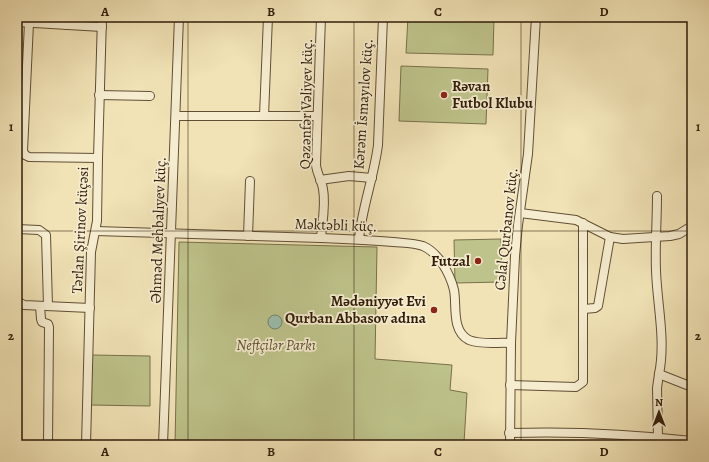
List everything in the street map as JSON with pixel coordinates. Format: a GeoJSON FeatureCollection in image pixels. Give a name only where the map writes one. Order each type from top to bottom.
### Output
{"type":"FeatureCollection","features":[{"type":"Feature","properties":{"kind":"street","name":"Tərlan Şirinov küçəsi"},"geometry":{"type":"LineString","coordinates":[[86,445],[91,252],[97,221],[102,17]]}},
{"type":"Feature","properties":{"kind":"street","name":"Əhməd Mehbalıyev küç."},"geometry":{"type":"LineString","coordinates":[[163,445],[179,17]]}},
{"type":"Feature","properties":{"kind":"street"},"geometry":{"type":"LineString","coordinates":[[264,116],[268,17]]}},
{"type":"Feature","properties":{"kind":"street","name":"Qəzənfər Vəliyev küç."},"geometry":{"type":"LineString","coordinates":[[321,17],[316,165],[316,172],[320,180],[324,196],[321,238]]}},
{"type":"Feature","properties":{"kind":"street","name":"Kərəm İsmayılov küç."},"geometry":{"type":"LineString","coordinates":[[359,239],[364,208],[372,178],[378,145],[383,17]]}},
{"type":"Feature","properties":{"kind":"street","name":"Cəlal Qurbanov küç."},"geometry":{"type":"LineString","coordinates":[[510,445],[511,342],[515,256],[528,154],[536,17]]}},
{"type":"Feature","properties":{"kind":"street"},"geometry":{"type":"LineString","coordinates":[[98,158],[30,157],[25,155],[23,151],[22,21],[66,21],[102,27]]}},
{"type":"Feature","properties":{"kind":"street"},"geometry":{"type":"LineString","coordinates":[[99,95],[150,96]]}},
{"type":"Feature","properties":{"kind":"street"},"geometry":{"type":"LineString","coordinates":[[176,116],[317,116]]}},
{"type":"Feature","properties":{"kind":"street"},"geometry":{"type":"LineString","coordinates":[[320,180],[349,176],[372,178]]}},
{"type":"Feature","properties":{"kind":"street"},"geometry":{"type":"LineString","coordinates":[[248,236],[250,181]]}},
{"type":"Feature","properties":{"kind":"street"},"geometry":{"type":"LineString","coordinates":[[657,196],[656,269],[662,347],[657,388],[658,437]]}},
{"type":"Feature","properties":{"kind":"street"},"geometry":{"type":"LineString","coordinates":[[520,213],[576,220],[610,237],[623,239],[679,234],[691,229]]}},
{"type":"Feature","properties":{"kind":"street"},"geometry":{"type":"LineString","coordinates":[[510,385],[576,387],[581,385],[583,382],[583,223]]}},
{"type":"Feature","properties":{"kind":"street"},"geometry":{"type":"LineString","coordinates":[[17,229],[39,230],[46,235],[44,306],[41,319],[42,322],[48,324],[50,327],[48,445]]}},
{"type":"Feature","properties":{"kind":"street","name":"Məktəbli küç."},"geometry":{"type":"LineString","coordinates":[[96,230],[359,239],[423,246],[430,250],[441,262],[450,277],[454,291],[456,321],[462,333],[468,339],[477,342],[511,342]]}},
{"type":"Feature","properties":{"kind":"street"},"geometry":{"type":"LineString","coordinates":[[584,309],[595,308],[598,306],[610,237]]}},
{"type":"Feature","properties":{"kind":"street"},"geometry":{"type":"LineString","coordinates":[[17,301],[24,305],[90,308]]}},
{"type":"Feature","properties":{"kind":"street"},"geometry":{"type":"LineString","coordinates":[[659,374],[692,387]]}},
{"type":"Feature","properties":{"kind":"street"},"geometry":{"type":"LineString","coordinates":[[509,433],[544,432],[658,437],[692,441]]}},
{"type":"Feature","properties":{"kind":"green space"},"geometry":{"type":"Polygon","coordinates":[[[408,17],[494,17],[493,55],[406,53],[408,17]]]}},
{"type":"Feature","properties":{"kind":"green space","name":"Rəvan Futbol Klubu"},"geometry":{"type":"Polygon","coordinates":[[[401,66],[488,69],[486,124],[399,121],[401,66]]]}},
{"type":"Feature","properties":{"kind":"green space","name":"Futzal"},"geometry":{"type":"Polygon","coordinates":[[[501,239],[502,282],[455,283],[454,240],[501,239]]]}},
{"type":"Feature","properties":{"kind":"green space","name":"Neftçilər Parkı"},"geometry":{"type":"Polygon","coordinates":[[[179,242],[377,247],[375,359],[452,365],[450,390],[467,393],[464,443],[435,445],[175,445],[179,242]]]}},
{"type":"Feature","properties":{"kind":"green space"},"geometry":{"type":"Polygon","coordinates":[[[92,355],[150,356],[150,406],[90,405],[92,355]]]}},
{"type":"Feature","properties":{"kind":"shaded area"},"geometry":{"type":"Polygon","coordinates":[[[275,315],[280,317],[282,322],[280,327],[275,329],[270,327],[268,322],[270,317],[275,315]]]}},
{"type":"Feature","properties":{"kind":"place","name":"Rəvan Futbol Klubu"},"geometry":{"type":"Point","coordinates":[444,95]}},
{"type":"Feature","properties":{"kind":"place","name":"Futzal"},"geometry":{"type":"Point","coordinates":[478,261]}},
{"type":"Feature","properties":{"kind":"place","name":"Mədəniyyət Evi Qurban Abbasov adına"},"geometry":{"type":"Point","coordinates":[434,310]}}]}
